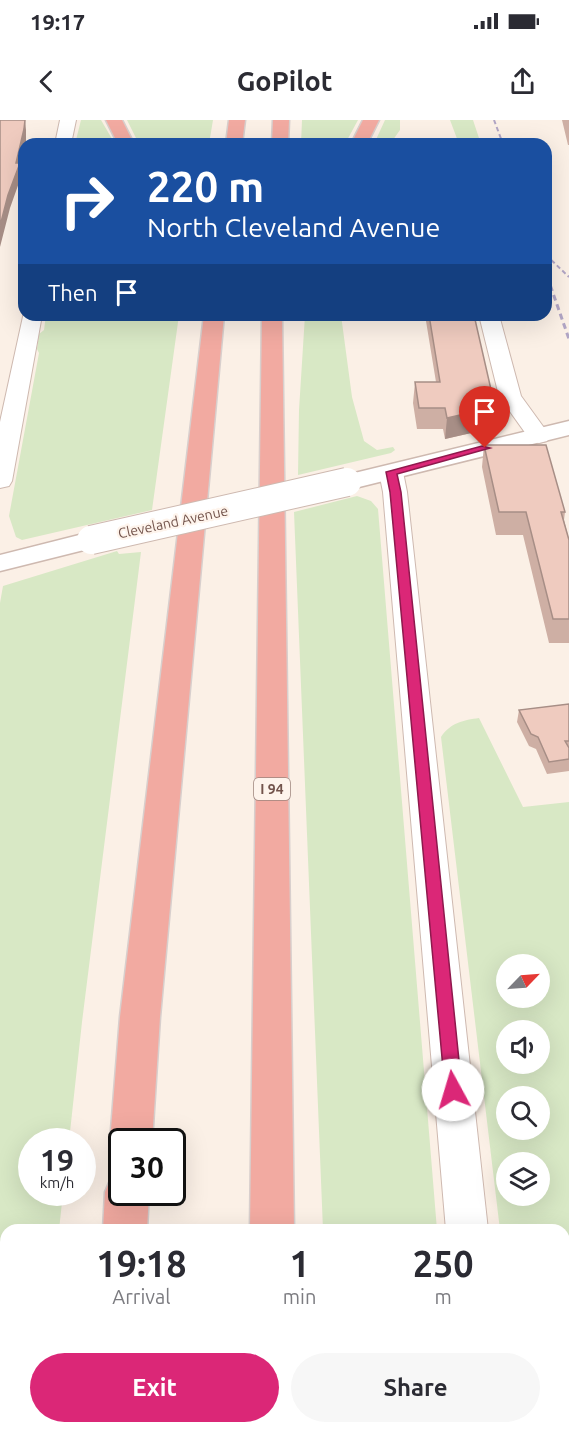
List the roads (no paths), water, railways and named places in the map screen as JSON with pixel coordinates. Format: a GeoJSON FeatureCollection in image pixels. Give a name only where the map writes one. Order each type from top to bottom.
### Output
{"type":"FeatureCollection","features":[{"type":"Feature","properties":{"kind":"highway"},"geometry":{"type":"LineString","coordinates":[[114,120],[123,138]]}},
{"type":"Feature","properties":{"kind":"highway"},"geometry":{"type":"LineString","coordinates":[[235,138],[237,120]]}},
{"type":"Feature","properties":{"kind":"highway"},"geometry":{"type":"LineString","coordinates":[[280,138],[281,120]]}},
{"type":"Feature","properties":{"kind":"highway"},"geometry":{"type":"LineString","coordinates":[[363,138],[371,120]]}},
{"type":"Feature","properties":{"kind":"highway"},"geometry":{"type":"LineString","coordinates":[[132,1128],[140,1017],[213,321]]}},
{"type":"Feature","properties":{"kind":"highway","name":"I 94"},"geometry":{"type":"LineString","coordinates":[[272,321],[272,1224]]}},
{"type":"Feature","properties":{"kind":"highway"},"geometry":{"type":"LineString","coordinates":[[271,349],[288,321]]}},
{"type":"Feature","properties":{"kind":"highway"},"geometry":{"type":"LineString","coordinates":[[125,1224],[127,1206]]}},
{"type":"Feature","properties":{"kind":"street"},"geometry":{"type":"LineString","coordinates":[[64,138],[68,120]]}},
{"type":"Feature","properties":{"kind":"street"},"geometry":{"type":"LineString","coordinates":[[0,481],[17,348],[29,321]]}},
{"type":"Feature","properties":{"kind":"street"},"geometry":{"type":"LineString","coordinates":[[491,321],[510,396],[539,436]]}},
{"type":"Feature","properties":{"kind":"street","name":"Cleveland Avenue"},"geometry":{"type":"LineString","coordinates":[[0,563],[569,428]]}},
{"type":"Feature","properties":{"kind":"street"},"geometry":{"type":"LineString","coordinates":[[391,472],[396,502],[466,1224]]}},
{"type":"Feature","properties":{"kind":"railway"},"geometry":{"type":"LineString","coordinates":[[494,120],[501,138]]}},
{"type":"Feature","properties":{"kind":"railway"},"geometry":{"type":"LineString","coordinates":[[552,261],[569,277]]}},
{"type":"Feature","properties":{"kind":"railway"},"geometry":{"type":"LineString","coordinates":[[552,290],[569,339]]}}]}
